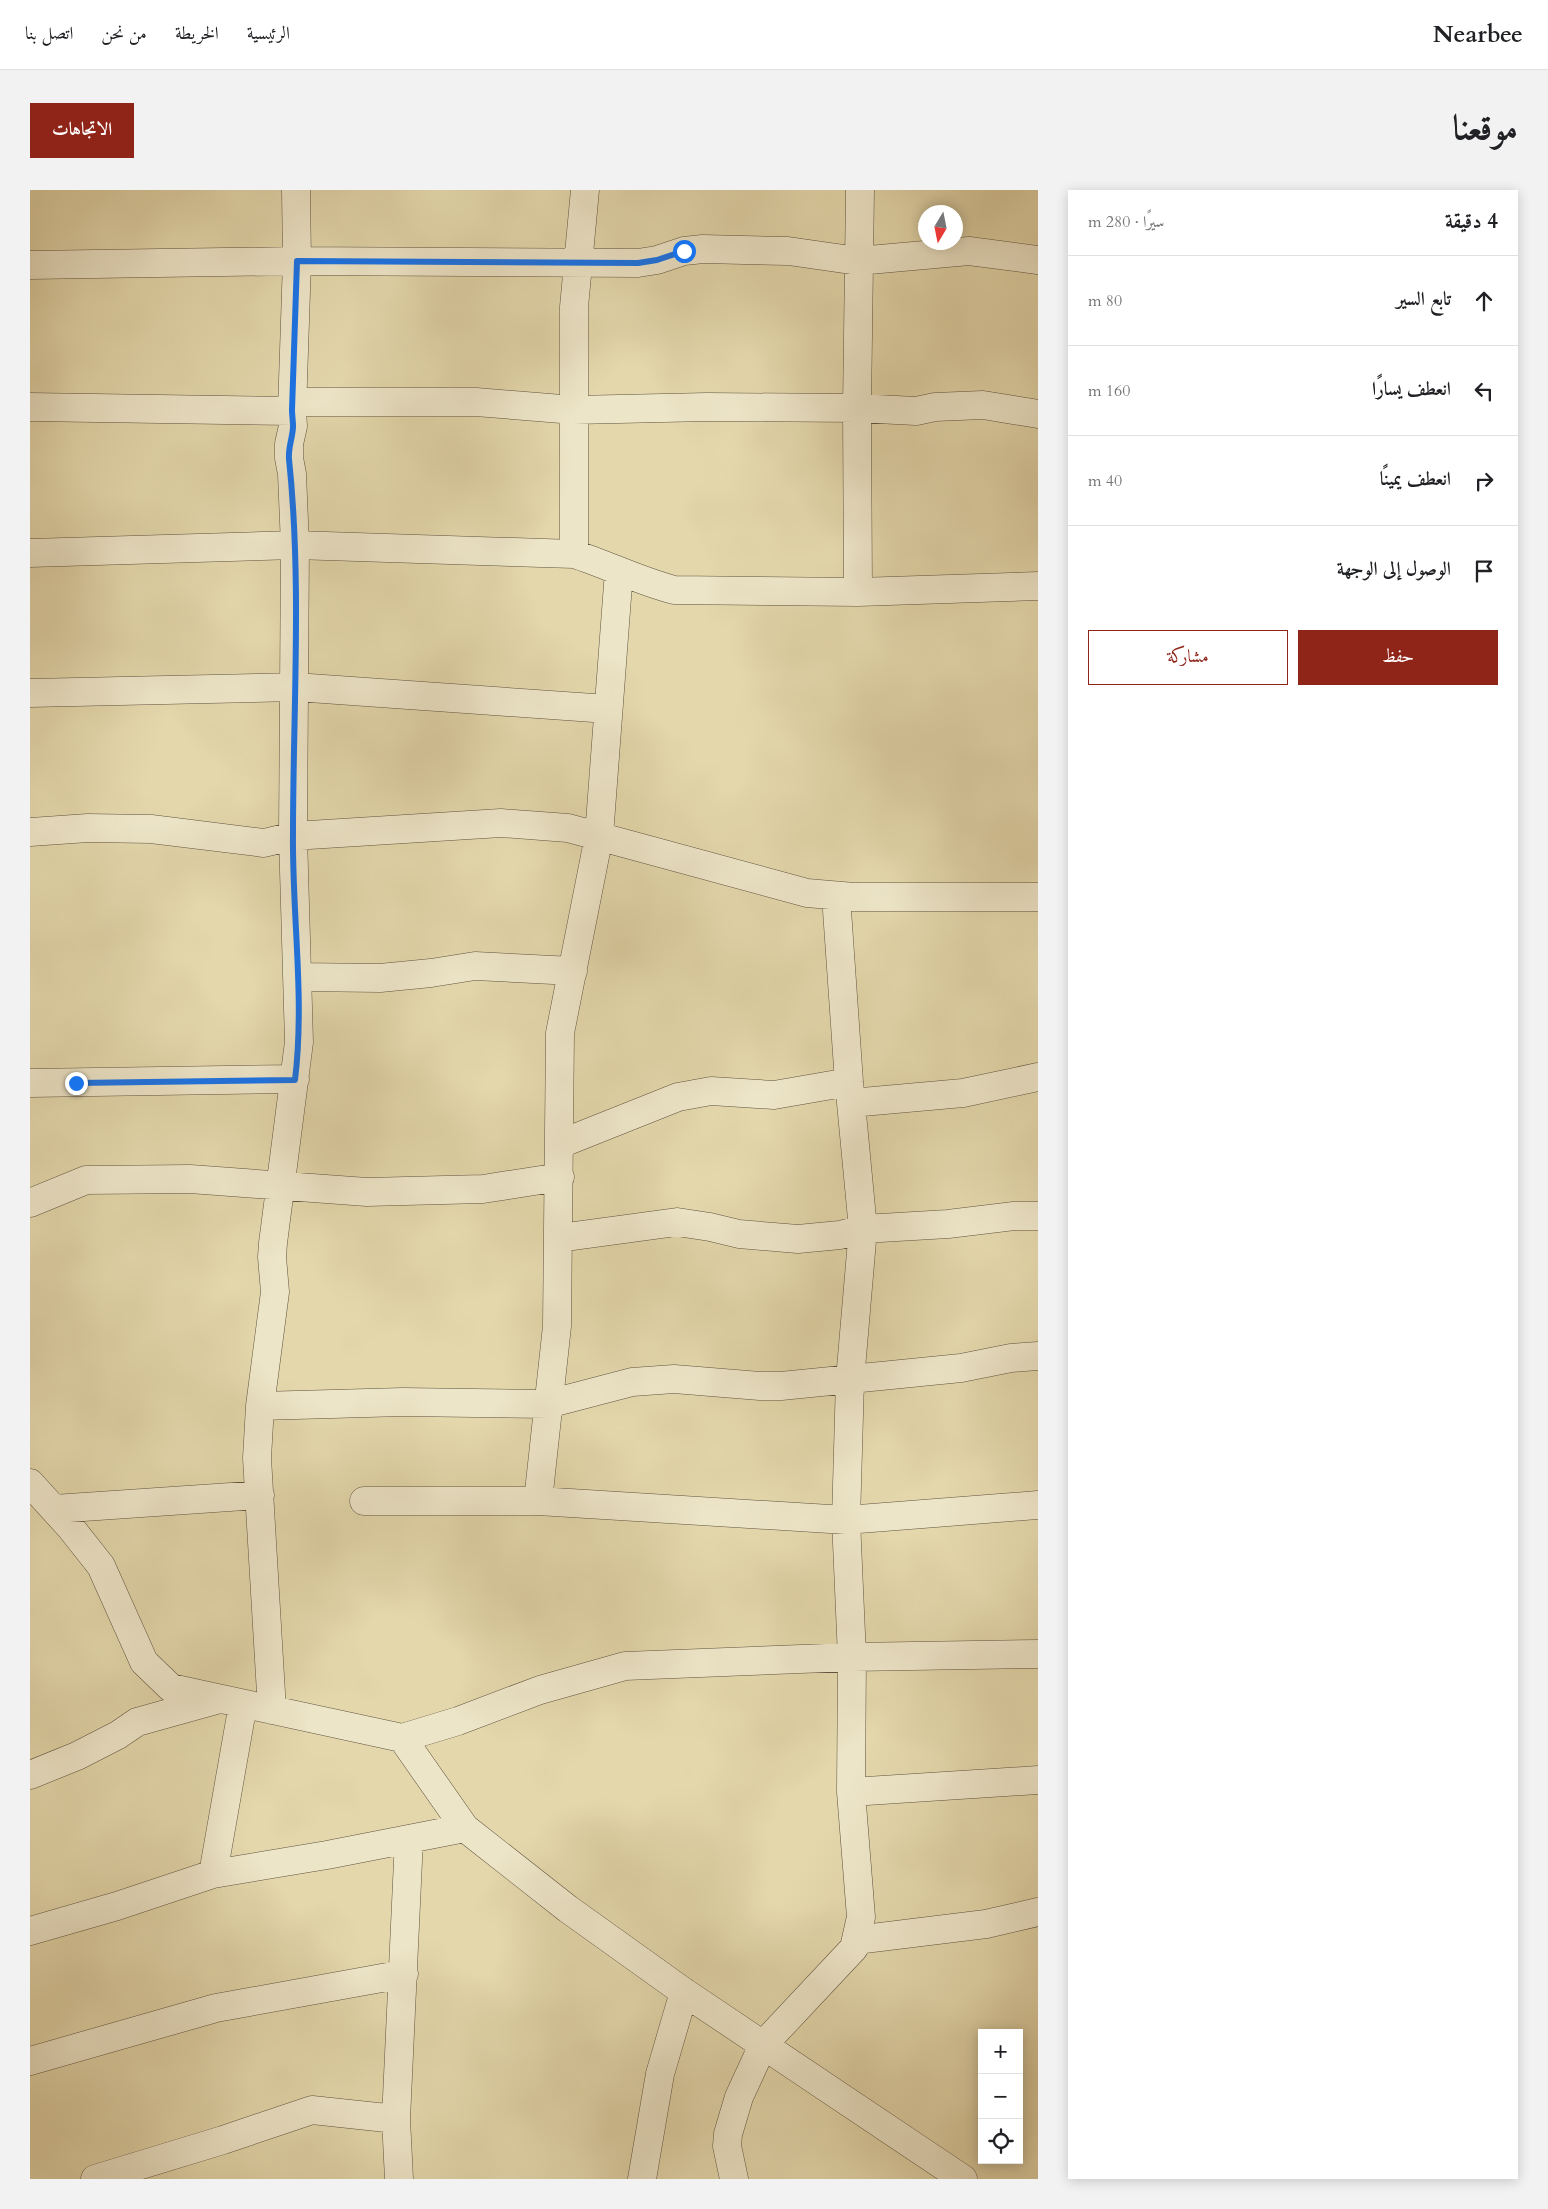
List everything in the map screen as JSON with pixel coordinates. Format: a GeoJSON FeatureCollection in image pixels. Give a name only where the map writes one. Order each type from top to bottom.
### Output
{"type":"FeatureCollection","features":[{"type":"Feature","properties":{"kind":"street"},"geometry":{"type":"LineString","coordinates":[[272,1710],[257,1458],[260,1406],[274,1292],[272,1257],[300,1042],[293,836],[295,545],[292,474],[289,458],[289,444],[293,426],[297,261],[296,190]]}},
{"type":"Feature","properties":{"kind":"street"},"geometry":{"type":"LineString","coordinates":[[574,554],[574,307],[586,190]]}},
{"type":"Feature","properties":{"kind":"street"},"geometry":{"type":"LineString","coordinates":[[858,592],[857,408],[860,190]]}},
{"type":"Feature","properties":{"kind":"street"},"geometry":{"type":"LineString","coordinates":[[30,265],[297,261],[638,263],[657,260],[684,251],[703,249],[788,251],[858,261],[969,251],[1038,260]]}},
{"type":"Feature","properties":{"kind":"street"},"geometry":{"type":"LineString","coordinates":[[30,408],[292,406],[476,402],[574,410],[707,407],[857,408],[916,411],[935,407],[983,405],[1038,414]]}},
{"type":"Feature","properties":{"kind":"street"},"geometry":{"type":"LineString","coordinates":[[30,553],[295,545],[574,554],[646,583],[674,590],[858,592],[1038,586]]}},
{"type":"Feature","properties":{"kind":"street"},"geometry":{"type":"LineString","coordinates":[[538,1501],[557,1326],[560,1033],[598,836],[619,571]]}},
{"type":"Feature","properties":{"kind":"street"},"geometry":{"type":"LineString","coordinates":[[30,693],[295,687],[608,709]]}},
{"type":"Feature","properties":{"kind":"street"},"geometry":{"type":"LineString","coordinates":[[30,832],[88,828],[151,829],[264,843],[293,836],[500,823],[568,828],[807,893],[836,896],[1038,896]]}},
{"type":"Feature","properties":{"kind":"street"},"geometry":{"type":"LineString","coordinates":[[734,2179],[727,2146],[728,2134],[739,2097],[763,2045],[854,1948],[861,1917],[855,1864],[851,1792],[852,1658],[846,1520],[850,1380],[863,1229],[850,1092],[836,896]]}},
{"type":"Feature","properties":{"kind":"street"},"geometry":{"type":"LineString","coordinates":[[298,978],[380,978],[424,974],[475,966],[573,971]]}},
{"type":"Feature","properties":{"kind":"street"},"geometry":{"type":"LineString","coordinates":[[560,1144],[678,1097],[697,1093],[722,1091],[774,1095],[850,1092],[963,1093],[1038,1078]]}},
{"type":"Feature","properties":{"kind":"street"},"geometry":{"type":"LineString","coordinates":[[30,1083],[295,1080]]}},
{"type":"Feature","properties":{"kind":"street"},"geometry":{"type":"LineString","coordinates":[[30,1203],[86,1180],[190,1179],[367,1192],[483,1189],[560,1177]]}},
{"type":"Feature","properties":{"kind":"street"},"geometry":{"type":"LineString","coordinates":[[559,1238],[677,1222],[702,1225],[739,1234],[798,1239],[840,1235],[863,1229],[948,1224],[1014,1216],[1038,1216]]}},
{"type":"Feature","properties":{"kind":"street"},"geometry":{"type":"LineString","coordinates":[[260,1406],[403,1402],[548,1404],[632,1382],[674,1378],[760,1386],[850,1380],[961,1368],[1011,1358],[1038,1356]]}},
{"type":"Feature","properties":{"kind":"street"},"geometry":{"type":"LineString","coordinates":[[30,1484],[54,1509],[101,1566],[144,1662],[171,1688],[402,1738],[540,1690],[625,1666],[1038,1654]]}},
{"type":"Feature","properties":{"kind":"street"},"geometry":{"type":"LineString","coordinates":[[54,1509],[260,1495]]}},
{"type":"Feature","properties":{"kind":"street"},"geometry":{"type":"LineString","coordinates":[[364,1501],[538,1501],[846,1520],[1038,1505]]}},
{"type":"Feature","properties":{"kind":"street"},"geometry":{"type":"LineString","coordinates":[[30,1775],[76,1756],[118,1735],[137,1722],[230,1702]]}},
{"type":"Feature","properties":{"kind":"street"},"geometry":{"type":"LineString","coordinates":[[213,1874],[230,1702]]}},
{"type":"Feature","properties":{"kind":"street"},"geometry":{"type":"LineString","coordinates":[[402,1738],[465,1828],[568,1909],[684,1992],[963,2179]]}},
{"type":"Feature","properties":{"kind":"street"},"geometry":{"type":"LineString","coordinates":[[851,1792],[1038,1780]]}},
{"type":"Feature","properties":{"kind":"street"},"geometry":{"type":"LineString","coordinates":[[30,1931],[117,1906],[213,1874],[465,1828]]}},
{"type":"Feature","properties":{"kind":"street"},"geometry":{"type":"LineString","coordinates":[[399,2179],[396,2120],[409,1839]]}},
{"type":"Feature","properties":{"kind":"street"},"geometry":{"type":"LineString","coordinates":[[856,1940],[986,1924],[1038,1912]]}},
{"type":"Feature","properties":{"kind":"street"},"geometry":{"type":"LineString","coordinates":[[30,2061],[216,2008],[404,1974]]}},
{"type":"Feature","properties":{"kind":"street"},"geometry":{"type":"LineString","coordinates":[[642,2179],[646,2168],[660,2074],[684,1992]]}},
{"type":"Feature","properties":{"kind":"street"},"geometry":{"type":"LineString","coordinates":[[95,2179],[223,2140],[312,2110],[396,2120]]}},
{"type":"Feature","properties":{"kind":"route"},"geometry":{"type":"LineString","coordinates":[[76,1083],[295,1080],[300,1042],[293,836],[295,545],[289,444],[293,426],[297,261],[638,263],[657,260],[684,251]]}}]}
